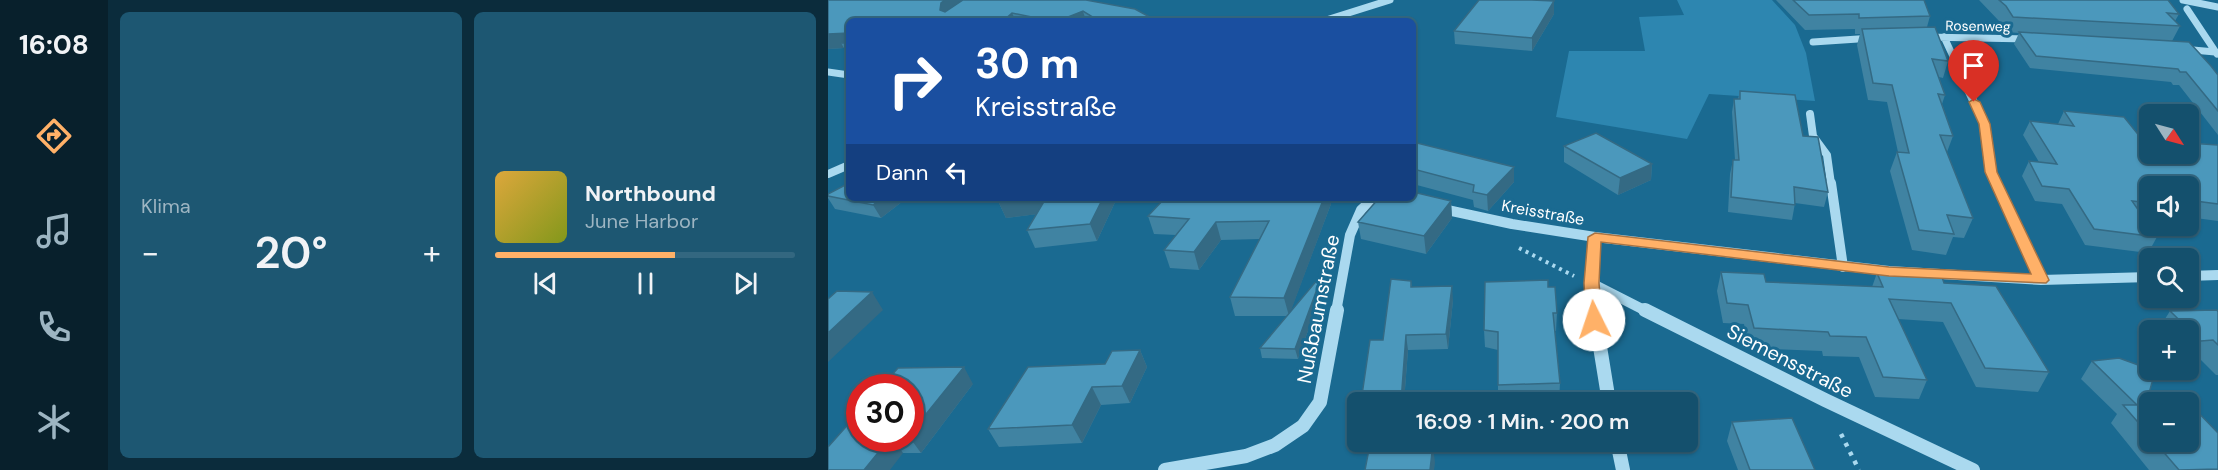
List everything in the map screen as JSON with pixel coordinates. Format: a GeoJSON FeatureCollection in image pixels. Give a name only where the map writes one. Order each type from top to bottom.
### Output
{"type":"FeatureCollection","features":[{"type":"Feature","properties":{"kind":"street"},"geometry":{"type":"LineString","coordinates":[[1333,18],[1390,0]]}},
{"type":"Feature","properties":{"kind":"street"},"geometry":{"type":"LineString","coordinates":[[2183,0],[2218,7]]}},
{"type":"Feature","properties":{"kind":"street"},"geometry":{"type":"LineString","coordinates":[[2187,9],[2217,53]]}},
{"type":"Feature","properties":{"kind":"street"},"geometry":{"type":"LineString","coordinates":[[1813,42],[1879,37]]}},
{"type":"Feature","properties":{"kind":"street","name":"Rosenweg"},"geometry":{"type":"LineString","coordinates":[[1922,37],[2041,39]]}},
{"type":"Feature","properties":{"kind":"street"},"geometry":{"type":"LineString","coordinates":[[1944,37],[1984,124],[1991,172],[2041,280]]}},
{"type":"Feature","properties":{"kind":"street"},"geometry":{"type":"LineString","coordinates":[[2172,48],[2217,53]]}},
{"type":"Feature","properties":{"kind":"street"},"geometry":{"type":"LineString","coordinates":[[828,72],[846,75]]}},
{"type":"Feature","properties":{"kind":"street"},"geometry":{"type":"LineString","coordinates":[[1810,114],[1813,136],[1827,155],[1843,267]]}},
{"type":"Feature","properties":{"kind":"street"},"geometry":{"type":"LineString","coordinates":[[830,172],[846,166]]}},
{"type":"Feature","properties":{"kind":"street","name":"Nußbaumstraße"},"geometry":{"type":"LineString","coordinates":[[1165,470],[1246,456],[1275,445],[1303,426],[1320,402],[1350,235],[1361,210],[1371,201]]}},
{"type":"Feature","properties":{"kind":"street","name":"Kreisstraße"},"geometry":{"type":"LineString","coordinates":[[1422,204],[1512,224],[1595,237],[1843,267],[1962,277],[2041,280],[2139,277]]}},
{"type":"Feature","properties":{"kind":"street"},"geometry":{"type":"LineString","coordinates":[[1595,237],[1592,283],[1596,339],[1607,392]]}},
{"type":"Feature","properties":{"kind":"street"},"geometry":{"type":"LineString","coordinates":[[2199,275],[2218,274]]}},
{"type":"Feature","properties":{"kind":"street","name":"Siemensstraße"},"geometry":{"type":"LineString","coordinates":[[1592,283],[1825,400],[1973,470]]}},
{"type":"Feature","properties":{"kind":"street"},"geometry":{"type":"LineString","coordinates":[[1619,452],[1623,470]]}},
{"type":"Feature","properties":{"kind":"path"},"geometry":{"type":"LineString","coordinates":[[1512,244],[1592,283]]}},
{"type":"Feature","properties":{"kind":"shaded area"},"geometry":{"type":"Polygon","coordinates":[[[1677,0],[1772,0],[1795,25],[1806,53],[1815,101],[1709,94],[1687,139],[1556,117],[1569,51],[1645,51],[1639,17],[1684,15],[1677,0]]]}},
{"type":"Feature","properties":{"kind":"building"},"geometry":{"type":"Polygon","coordinates":[[[828,0],[945,0],[941,3],[940,10],[945,12],[963,0],[1086,0],[1135,9],[1152,18],[1094,18],[1083,11],[1066,18],[1036,18],[1012,13],[1006,18],[846,18],[846,33],[828,34],[828,0]]]}},
{"type":"Feature","properties":{"kind":"building"},"geometry":{"type":"Polygon","coordinates":[[[1479,0],[1554,1],[1532,38],[1454,31],[1479,0]]]}},
{"type":"Feature","properties":{"kind":"building"},"geometry":{"type":"Polygon","coordinates":[[[1793,0],[1924,0],[1930,16],[1859,18],[1859,14],[1809,15],[1793,0]]]}},
{"type":"Feature","properties":{"kind":"building"},"geometry":{"type":"Polygon","coordinates":[[[1999,0],[2168,0],[2179,14],[2167,13],[2180,26],[2013,17],[1999,0]]]}},
{"type":"Feature","properties":{"kind":"building"},"geometry":{"type":"Polygon","coordinates":[[[1935,27],[1948,61],[1932,59],[1945,95],[1938,94],[1953,136],[1940,135],[1973,218],[1947,215],[1954,234],[1919,230],[1897,152],[1909,153],[1892,85],[1873,83],[1862,29],[1935,27]]]}},
{"type":"Feature","properties":{"kind":"building"},"geometry":{"type":"Polygon","coordinates":[[[2019,32],[2189,42],[2218,75],[2218,111],[2186,72],[2180,72],[2178,69],[2036,56],[2019,32]]]}},
{"type":"Feature","properties":{"kind":"building"},"geometry":{"type":"Polygon","coordinates":[[[1740,91],[1795,95],[1803,136],[1818,137],[1828,192],[1794,187],[1795,205],[1731,197],[1733,160],[1739,160],[1734,99],[1740,99],[1740,91]]]}},
{"type":"Feature","properties":{"kind":"building"},"geometry":{"type":"Polygon","coordinates":[[[2064,111],[2124,117],[2139,136],[2139,164],[2199,164],[2199,144],[2218,145],[2218,204],[2199,201],[2199,176],[2139,176],[2139,202],[2132,201],[2139,211],[2139,235],[2094,229],[2069,189],[2042,186],[2029,161],[2057,164],[2030,121],[2074,126],[2064,111]]]}},
{"type":"Feature","properties":{"kind":"building"},"geometry":{"type":"Polygon","coordinates":[[[1596,133],[1652,164],[1620,178],[1564,146],[1596,133]]]}},
{"type":"Feature","properties":{"kind":"building"},"geometry":{"type":"Polygon","coordinates":[[[1416,143],[1514,167],[1487,195],[1473,192],[1474,185],[1416,170],[1416,143]]]}},
{"type":"Feature","properties":{"kind":"building"},"geometry":{"type":"Polygon","coordinates":[[[846,185],[846,200],[828,196],[846,185]]]}},
{"type":"Feature","properties":{"kind":"building"},"geometry":{"type":"Polygon","coordinates":[[[1416,193],[1451,201],[1424,236],[1358,222],[1376,201],[1416,201],[1416,193]]]}},
{"type":"Feature","properties":{"kind":"building"},"geometry":{"type":"Polygon","coordinates":[[[853,201],[878,201],[873,205],[853,201]]]}},
{"type":"Feature","properties":{"kind":"building"},"geometry":{"type":"Polygon","coordinates":[[[1044,201],[1102,201],[1090,224],[1027,230],[1044,201]]]}},
{"type":"Feature","properties":{"kind":"building"},"geometry":{"type":"Polygon","coordinates":[[[1162,201],[1323,201],[1284,298],[1230,297],[1269,221],[1216,222],[1194,252],[1164,250],[1189,219],[1148,216],[1162,201]]]}},
{"type":"Feature","properties":{"kind":"building"},"geometry":{"type":"Polygon","coordinates":[[[1721,272],[1764,274],[1766,282],[1883,287],[1877,273],[1942,277],[1944,283],[1996,286],[2049,372],[1985,368],[1951,303],[1889,299],[1927,380],[1883,377],[1866,337],[1830,336],[1828,332],[1754,328],[1748,305],[1727,303],[1721,272]]]}},
{"type":"Feature","properties":{"kind":"building"},"geometry":{"type":"Polygon","coordinates":[[[1318,279],[1320,281],[1295,349],[1260,348],[1318,279]]]}},
{"type":"Feature","properties":{"kind":"building"},"geometry":{"type":"Polygon","coordinates":[[[1391,279],[1411,281],[1411,287],[1452,286],[1446,334],[1406,335],[1402,392],[1362,392],[1370,340],[1383,340],[1391,279]]]}},
{"type":"Feature","properties":{"kind":"building"},"geometry":{"type":"Polygon","coordinates":[[[1548,280],[1548,287],[1555,287],[1557,313],[1553,313],[1560,383],[1498,385],[1498,332],[1484,330],[1485,282],[1548,280]]]}},
{"type":"Feature","properties":{"kind":"building"},"geometry":{"type":"Polygon","coordinates":[[[837,291],[872,292],[828,333],[828,299],[837,291]]]}},
{"type":"Feature","properties":{"kind":"building"},"geometry":{"type":"Polygon","coordinates":[[[2217,310],[2218,345],[2213,340],[2199,339],[2199,320],[2179,320],[2170,311],[2217,310]]]}},
{"type":"Feature","properties":{"kind":"building"},"geometry":{"type":"Polygon","coordinates":[[[1140,350],[1122,386],[1092,387],[1072,425],[988,429],[1028,367],[1105,364],[1112,351],[1140,350]]]}},
{"type":"Feature","properties":{"kind":"building"},"geometry":{"type":"Polygon","coordinates":[[[2119,358],[2139,365],[2139,380],[2153,380],[2149,392],[2139,392],[2139,423],[2123,405],[2137,405],[2092,361],[2119,358]]]}},
{"type":"Feature","properties":{"kind":"building"},"geometry":{"type":"Polygon","coordinates":[[[964,367],[924,417],[924,374],[893,374],[898,368],[964,367]]]}},
{"type":"Feature","properties":{"kind":"building"},"geometry":{"type":"Polygon","coordinates":[[[2199,413],[2218,433],[2218,469],[2179,470],[2163,452],[2199,452],[2199,413]]]}},
{"type":"Feature","properties":{"kind":"building"},"geometry":{"type":"Polygon","coordinates":[[[1792,418],[1815,470],[1750,470],[1732,422],[1792,418]]]}},
{"type":"Feature","properties":{"kind":"building"},"geometry":{"type":"Polygon","coordinates":[[[846,427],[846,452],[879,452],[864,470],[828,470],[828,447],[846,427]]]}},
{"type":"Feature","properties":{"kind":"building"},"geometry":{"type":"Polygon","coordinates":[[[1368,452],[1432,452],[1430,470],[1365,470],[1368,452]]]}},
{"type":"Feature","properties":{"kind":"route"},"geometry":{"type":"LineString","coordinates":[[1594,320],[1592,283],[1595,237],[1843,267],[1962,277],[2041,280],[1991,172],[1984,124],[1974,102]]}}]}
